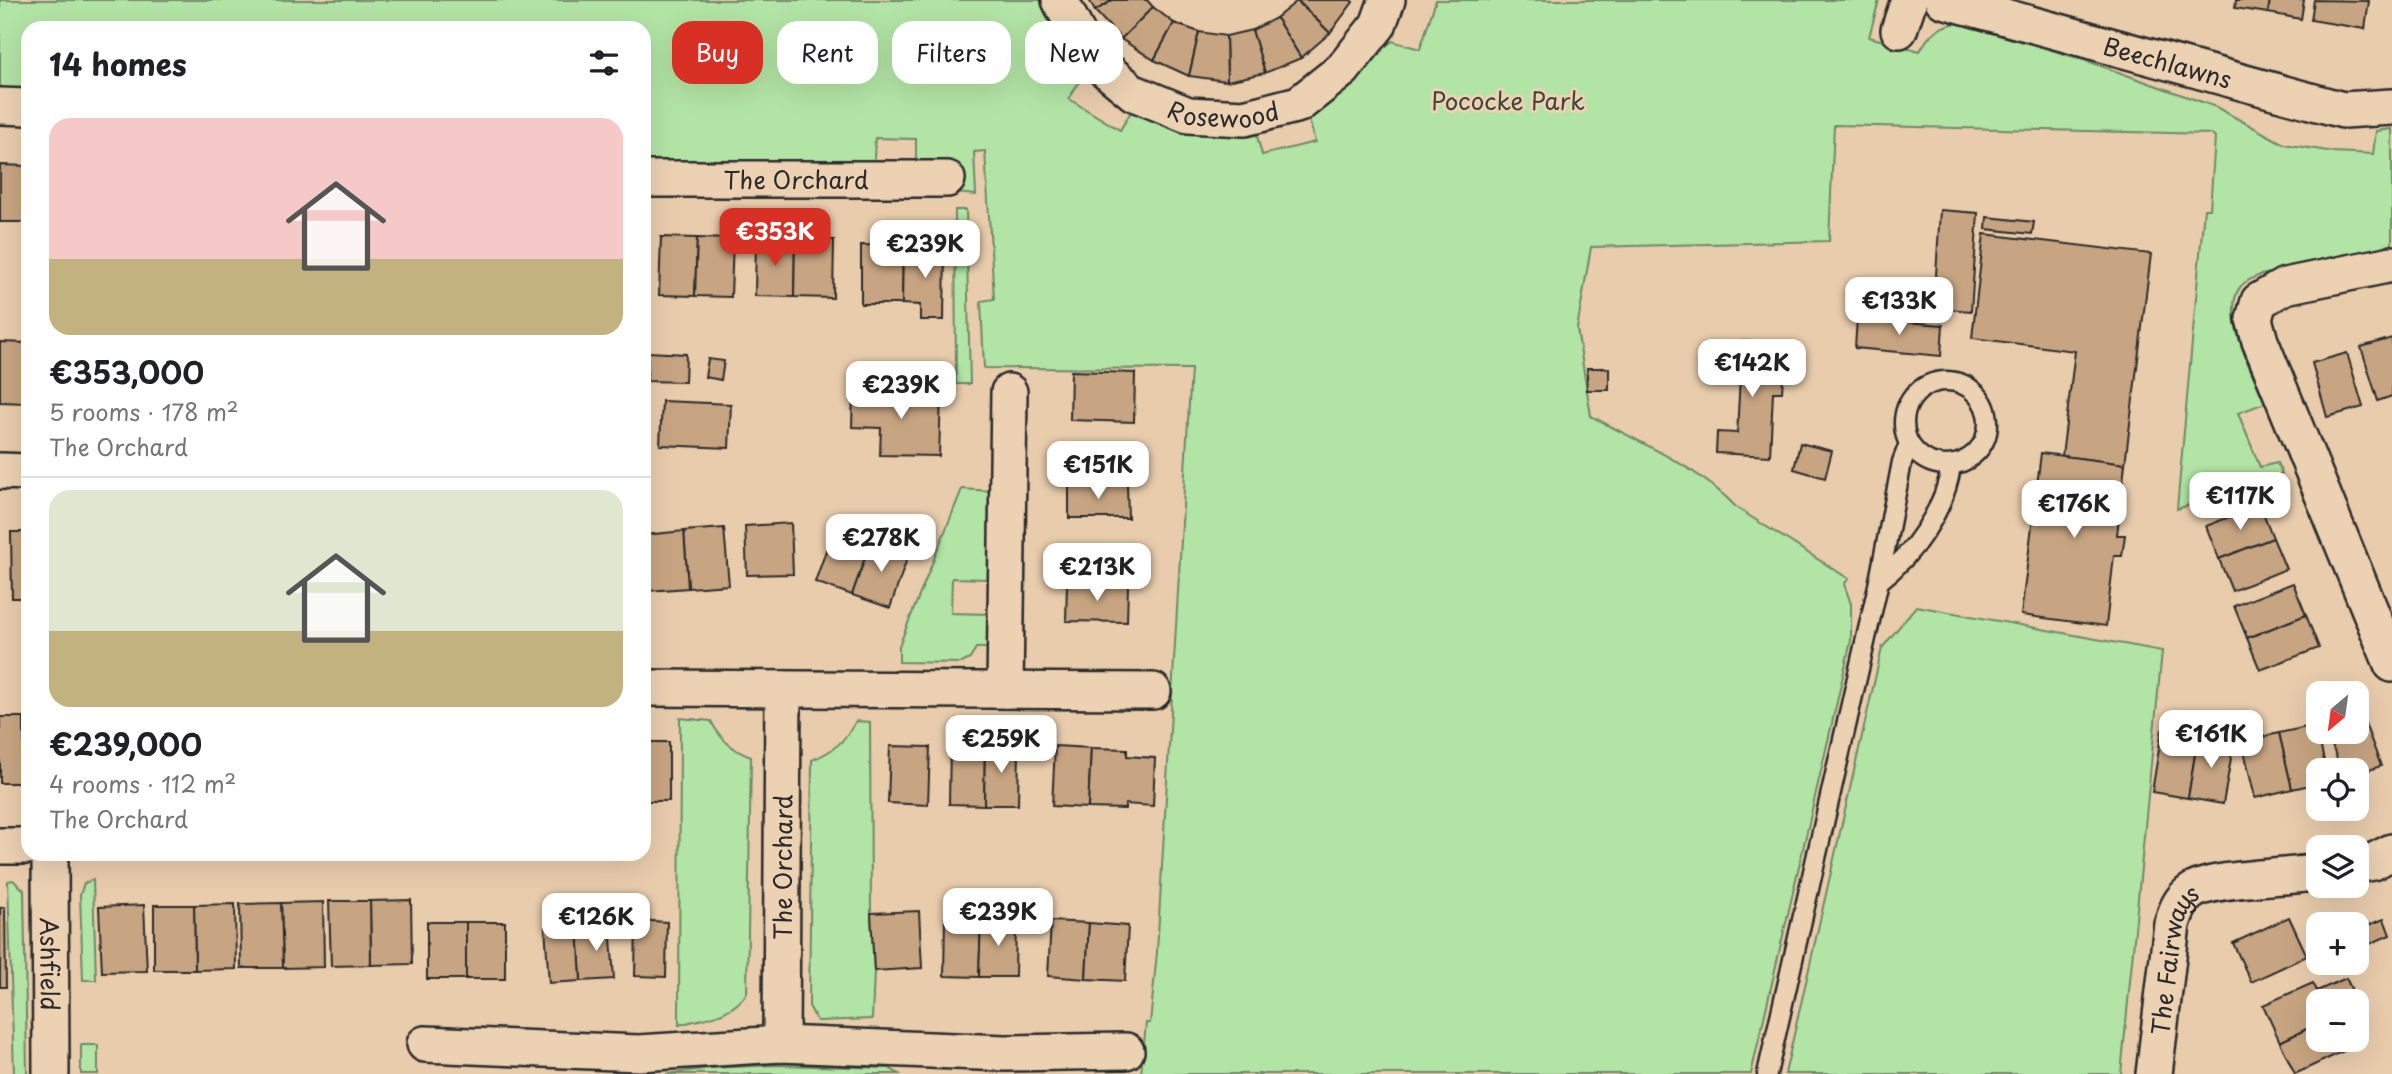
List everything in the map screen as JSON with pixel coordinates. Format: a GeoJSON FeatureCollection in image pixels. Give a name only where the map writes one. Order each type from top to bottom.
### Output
{"type":"FeatureCollection","features":[{"type":"Feature","properties":{"kind":"street","name":"Rosewood"},"geometry":{"type":"LineString","coordinates":[[1060,0],[1089,56],[1134,93],[1188,115],[1244,118],[1299,104],[1343,69],[1378,25],[1387,0]]}},
{"type":"Feature","properties":{"kind":"street","name":"Beechlawns"},"geometry":{"type":"LineString","coordinates":[[1943,0],[2343,110],[2392,107]]}},
{"type":"Feature","properties":{"kind":"street"},"geometry":{"type":"LineString","coordinates":[[0,106],[21,107]]}},
{"type":"Feature","properties":{"kind":"street","name":"The Orchard"},"geometry":{"type":"LineString","coordinates":[[651,178],[947,179]]}},
{"type":"Feature","properties":{"kind":"street"},"geometry":{"type":"LineString","coordinates":[[2392,264],[2285,286],[2259,301],[2254,319],[2260,341],[2392,664]]}},
{"type":"Feature","properties":{"kind":"street"},"geometry":{"type":"LineString","coordinates":[[1005,690],[1009,392]]}},
{"type":"Feature","properties":{"kind":"street"},"geometry":{"type":"LineString","coordinates":[[0,471],[21,472]]}},
{"type":"Feature","properties":{"kind":"street"},"geometry":{"type":"LineString","coordinates":[[651,688],[1153,691]]}},
{"type":"Feature","properties":{"kind":"street","name":"The Orchard"},"geometry":{"type":"LineString","coordinates":[[781,1044],[783,689]]}},
{"type":"Feature","properties":{"kind":"street"},"geometry":{"type":"LineString","coordinates":[[0,846],[21,846]]}},
{"type":"Feature","properties":{"kind":"street"},"geometry":{"type":"LineString","coordinates":[[2369,863],[2392,852]]}},
{"type":"Feature","properties":{"kind":"street","name":"Ashfield"},"geometry":{"type":"LineString","coordinates":[[50,861],[51,1074]]}},
{"type":"Feature","properties":{"kind":"street","name":"The Fairways"},"geometry":{"type":"LineString","coordinates":[[2154,1074],[2172,924],[2179,905],[2190,892],[2208,884],[2306,874]]}},
{"type":"Feature","properties":{"kind":"street"},"geometry":{"type":"LineString","coordinates":[[425,1044],[636,1063],[781,1044],[931,1062],[1005,1053],[1126,1051]]}},
{"type":"Feature","properties":{"kind":"lane"},"geometry":{"type":"LineString","coordinates":[[1944,380],[1965,385],[1981,399],[1987,412],[1988,426],[1984,441],[1976,453],[1965,461],[1951,465],[1927,461],[1909,444],[1904,430],[1904,416],[1909,402],[1918,391],[1930,383],[1944,380]]}},
{"type":"Feature","properties":{"kind":"lane"},"geometry":{"type":"LineString","coordinates":[[1767,1074],[1879,581],[1902,462],[1909,444]]}},
{"type":"Feature","properties":{"kind":"lane"},"geometry":{"type":"LineString","coordinates":[[1879,581],[1898,567],[1929,523],[1949,485],[1951,465]]}},
{"type":"Feature","properties":{"kind":"green space","name":"Pococke Park"},"geometry":{"type":"Polygon","coordinates":[[[0,0],[1041,0],[1049,21],[1025,21],[1025,84],[1078,84],[1069,99],[1120,130],[1135,105],[1255,128],[1262,155],[1315,142],[1308,115],[1392,41],[1420,49],[1436,0],[1879,0],[1869,37],[1920,51],[1938,30],[1950,24],[1965,23],[2090,62],[2216,107],[2284,144],[2334,152],[2373,154],[2376,131],[2392,129],[2392,249],[2260,275],[2241,286],[2235,297],[2236,327],[2265,403],[2238,413],[2260,467],[2277,463],[2282,474],[2177,509],[2204,209],[2210,209],[2215,138],[2211,134],[1834,125],[1829,241],[1591,247],[1577,329],[1591,416],[1687,468],[1722,493],[1737,508],[1849,579],[1844,584],[1851,604],[1851,641],[1751,1074],[1141,1074],[1146,1023],[1150,1023],[1157,952],[1191,369],[984,368],[981,301],[994,299],[985,151],[974,152],[976,195],[955,193],[954,163],[916,161],[916,139],[875,138],[874,160],[651,163],[651,21],[21,21],[21,90],[0,90],[0,0]]]}},
{"type":"Feature","properties":{"kind":"green space"},"geometry":{"type":"Polygon","coordinates":[[[955,210],[966,210],[970,384],[956,384],[955,210]]]}},
{"type":"Feature","properties":{"kind":"green space"},"geometry":{"type":"Polygon","coordinates":[[[962,489],[990,491],[988,579],[952,578],[951,613],[988,614],[987,648],[976,648],[970,659],[962,663],[899,662],[899,646],[962,489]]]}},
{"type":"Feature","properties":{"kind":"green space"},"geometry":{"type":"Polygon","coordinates":[[[1916,606],[2162,651],[2121,1074],[1785,1074],[1882,648],[1916,606]]]}},
{"type":"Feature","properties":{"kind":"green space"},"geometry":{"type":"Polygon","coordinates":[[[680,718],[711,721],[727,743],[751,757],[747,993],[734,1007],[708,1018],[679,1025],[680,718]]]}},
{"type":"Feature","properties":{"kind":"green space"},"geometry":{"type":"Polygon","coordinates":[[[856,721],[870,722],[874,971],[872,1019],[817,1021],[809,1006],[812,760],[838,745],[856,721]]]}},
{"type":"Feature","properties":{"kind":"green space"},"geometry":{"type":"Polygon","coordinates":[[[13,880],[24,890],[27,1074],[14,1074],[8,881],[13,880]]]}},
{"type":"Feature","properties":{"kind":"green space"},"geometry":{"type":"Polygon","coordinates":[[[93,880],[96,980],[83,980],[80,895],[84,883],[93,880]]]}},
{"type":"Feature","properties":{"kind":"green space"},"geometry":{"type":"Polygon","coordinates":[[[81,1045],[98,1045],[98,1074],[81,1074],[81,1045]]]}},
{"type":"Feature","properties":{"kind":"green space"},"geometry":{"type":"Polygon","coordinates":[[[777,1065],[889,1068],[899,1074],[666,1074],[711,1068],[777,1065]]]}},
{"type":"Feature","properties":{"kind":"building"},"geometry":{"type":"Polygon","coordinates":[[[1089,0],[1113,0],[1095,11],[1089,0]]]}},
{"type":"Feature","properties":{"kind":"building"},"geometry":{"type":"Polygon","coordinates":[[[1113,0],[1147,0],[1153,7],[1123,37],[1123,21],[1104,21],[1095,11],[1113,0]]]}},
{"type":"Feature","properties":{"kind":"building"},"geometry":{"type":"Polygon","coordinates":[[[1297,0],[1351,0],[1353,2],[1330,33],[1297,0]]]}},
{"type":"Feature","properties":{"kind":"building"},"geometry":{"type":"Polygon","coordinates":[[[2236,0],[2270,0],[2268,13],[2235,8],[2236,0]]]}},
{"type":"Feature","properties":{"kind":"building"},"geometry":{"type":"Polygon","coordinates":[[[2270,0],[2304,0],[2301,19],[2268,13],[2270,0]]]}},
{"type":"Feature","properties":{"kind":"building"},"geometry":{"type":"Polygon","coordinates":[[[2314,0],[2369,1],[2365,29],[2311,20],[2314,0]]]}},
{"type":"Feature","properties":{"kind":"building"},"geometry":{"type":"Polygon","coordinates":[[[1297,1],[1330,33],[1301,58],[1276,18],[1297,1]]]}},
{"type":"Feature","properties":{"kind":"building"},"geometry":{"type":"Polygon","coordinates":[[[1153,7],[1174,23],[1154,60],[1123,40],[1123,37],[1153,7]]]}},
{"type":"Feature","properties":{"kind":"building"},"geometry":{"type":"Polygon","coordinates":[[[1276,18],[1301,58],[1265,73],[1252,30],[1276,18]]]}},
{"type":"Feature","properties":{"kind":"building"},"geometry":{"type":"Polygon","coordinates":[[[1174,23],[1199,32],[1189,76],[1154,60],[1174,23]]]}},
{"type":"Feature","properties":{"kind":"building"},"geometry":{"type":"Polygon","coordinates":[[[1252,30],[1265,73],[1227,81],[1226,36],[1252,30]]]}},
{"type":"Feature","properties":{"kind":"building"},"geometry":{"type":"Polygon","coordinates":[[[1199,32],[1226,36],[1227,81],[1189,76],[1199,32]]]}},
{"type":"Feature","properties":{"kind":"building"},"geometry":{"type":"Polygon","coordinates":[[[0,165],[21,166],[21,222],[0,222],[0,165]]]}},
{"type":"Feature","properties":{"kind":"building"},"geometry":{"type":"Polygon","coordinates":[[[1940,210],[1978,213],[1971,311],[1934,308],[1940,210]]]}},
{"type":"Feature","properties":{"kind":"building"},"geometry":{"type":"Polygon","coordinates":[[[1987,217],[2034,222],[2032,234],[1986,229],[1987,217]]]}},
{"type":"Feature","properties":{"kind":"building"},"geometry":{"type":"Polygon","coordinates":[[[1984,234],[2151,254],[2125,464],[2062,456],[2075,351],[1972,338],[1984,234]]]}},
{"type":"Feature","properties":{"kind":"building"},"geometry":{"type":"Polygon","coordinates":[[[661,237],[697,238],[695,296],[659,295],[661,237]]]}},
{"type":"Feature","properties":{"kind":"building"},"geometry":{"type":"Polygon","coordinates":[[[697,238],[733,239],[731,297],[695,296],[697,238]]]}},
{"type":"Feature","properties":{"kind":"building"},"geometry":{"type":"Polygon","coordinates":[[[756,238],[795,239],[794,297],[755,296],[756,238]]]}},
{"type":"Feature","properties":{"kind":"building"},"geometry":{"type":"Polygon","coordinates":[[[795,239],[834,240],[833,298],[794,297],[795,239]]]}},
{"type":"Feature","properties":{"kind":"building"},"geometry":{"type":"Polygon","coordinates":[[[861,245],[903,246],[902,304],[861,304],[861,245]]]}},
{"type":"Feature","properties":{"kind":"building"},"geometry":{"type":"Polygon","coordinates":[[[903,246],[945,246],[944,320],[920,320],[920,305],[902,304],[903,246]]]}},
{"type":"Feature","properties":{"kind":"building"},"geometry":{"type":"Polygon","coordinates":[[[1857,318],[1943,325],[1941,356],[1855,348],[1857,318]]]}},
{"type":"Feature","properties":{"kind":"building"},"geometry":{"type":"Polygon","coordinates":[[[2392,338],[2392,396],[2378,401],[2361,347],[2392,338]]]}},
{"type":"Feature","properties":{"kind":"building"},"geometry":{"type":"Polygon","coordinates":[[[1741,341],[1775,343],[1774,377],[1783,378],[1782,392],[1773,392],[1770,456],[1716,453],[1717,432],[1737,433],[1740,376],[1720,375],[1721,354],[1741,355],[1741,341]]]}},
{"type":"Feature","properties":{"kind":"building"},"geometry":{"type":"Polygon","coordinates":[[[0,342],[21,343],[21,403],[0,402],[0,342]]]}},
{"type":"Feature","properties":{"kind":"building"},"geometry":{"type":"Polygon","coordinates":[[[651,352],[686,354],[685,382],[651,381],[651,352]]]}},
{"type":"Feature","properties":{"kind":"building"},"geometry":{"type":"Polygon","coordinates":[[[2347,353],[2363,407],[2327,417],[2312,363],[2347,353]]]}},
{"type":"Feature","properties":{"kind":"building"},"geometry":{"type":"Polygon","coordinates":[[[708,359],[724,361],[721,380],[705,377],[708,359]]]}},
{"type":"Feature","properties":{"kind":"building"},"geometry":{"type":"Polygon","coordinates":[[[1587,368],[1609,368],[1609,390],[1587,390],[1587,368]]]}},
{"type":"Feature","properties":{"kind":"building"},"geometry":{"type":"Polygon","coordinates":[[[1071,371],[1135,373],[1134,422],[1070,420],[1071,371]]]}},
{"type":"Feature","properties":{"kind":"building"},"geometry":{"type":"Polygon","coordinates":[[[853,391],[941,394],[939,456],[880,455],[881,428],[852,427],[853,391]]]}},
{"type":"Feature","properties":{"kind":"building"},"geometry":{"type":"Polygon","coordinates":[[[662,401],[731,404],[729,448],[660,445],[662,401]]]}},
{"type":"Feature","properties":{"kind":"building"},"geometry":{"type":"Polygon","coordinates":[[[1800,443],[1832,451],[1825,478],[1794,469],[1800,443]]]}},
{"type":"Feature","properties":{"kind":"building"},"geometry":{"type":"Polygon","coordinates":[[[1069,447],[1127,447],[1127,483],[1069,483],[1069,447]]]}},
{"type":"Feature","properties":{"kind":"building"},"geometry":{"type":"Polygon","coordinates":[[[2041,453],[2125,464],[2117,535],[2125,535],[2122,556],[2114,556],[2106,626],[2021,615],[2041,453]]]}},
{"type":"Feature","properties":{"kind":"building"},"geometry":{"type":"Polygon","coordinates":[[[1069,483],[1127,483],[1128,518],[1069,518],[1069,483]]]}},
{"type":"Feature","properties":{"kind":"building"},"geometry":{"type":"Polygon","coordinates":[[[2260,505],[2273,538],[2219,559],[2206,526],[2260,505]]]}},
{"type":"Feature","properties":{"kind":"building"},"geometry":{"type":"Polygon","coordinates":[[[791,523],[793,574],[747,575],[745,526],[791,523]]]}},
{"type":"Feature","properties":{"kind":"building"},"geometry":{"type":"Polygon","coordinates":[[[724,528],[729,585],[688,588],[684,531],[724,528]]]}},
{"type":"Feature","properties":{"kind":"building"},"geometry":{"type":"Polygon","coordinates":[[[834,528],[871,541],[852,595],[815,582],[834,528]]]}},
{"type":"Feature","properties":{"kind":"building"},"geometry":{"type":"Polygon","coordinates":[[[684,531],[688,588],[651,591],[651,534],[684,531]]]}},
{"type":"Feature","properties":{"kind":"building"},"geometry":{"type":"Polygon","coordinates":[[[11,532],[21,532],[21,598],[12,598],[11,532]]]}},
{"type":"Feature","properties":{"kind":"building"},"geometry":{"type":"Polygon","coordinates":[[[2273,538],[2286,569],[2232,591],[2219,559],[2273,538]]]}},
{"type":"Feature","properties":{"kind":"building"},"geometry":{"type":"Polygon","coordinates":[[[871,541],[909,553],[890,608],[852,595],[871,541]]]}},
{"type":"Feature","properties":{"kind":"building"},"geometry":{"type":"Polygon","coordinates":[[[1068,546],[1128,547],[1128,585],[1067,584],[1068,546]]]}},
{"type":"Feature","properties":{"kind":"building"},"geometry":{"type":"Polygon","coordinates":[[[2293,583],[2306,615],[2247,638],[2234,606],[2293,583]]]}},
{"type":"Feature","properties":{"kind":"building"},"geometry":{"type":"Polygon","coordinates":[[[1067,584],[1128,585],[1127,622],[1066,621],[1067,584]]]}},
{"type":"Feature","properties":{"kind":"building"},"geometry":{"type":"Polygon","coordinates":[[[2306,615],[2319,648],[2260,670],[2247,638],[2306,615]]]}},
{"type":"Feature","properties":{"kind":"building"},"geometry":{"type":"Polygon","coordinates":[[[0,717],[21,717],[21,783],[0,783],[0,717]]]}},
{"type":"Feature","properties":{"kind":"building"},"geometry":{"type":"Polygon","coordinates":[[[2306,727],[2306,744],[2320,744],[2323,758],[2306,758],[2306,786],[2292,789],[2279,733],[2306,727]]]}},
{"type":"Feature","properties":{"kind":"building"},"geometry":{"type":"Polygon","coordinates":[[[2162,730],[2198,736],[2188,798],[2152,792],[2162,730]]]}},
{"type":"Feature","properties":{"kind":"building"},"geometry":{"type":"Polygon","coordinates":[[[2279,733],[2292,789],[2255,798],[2242,742],[2279,733]]]}},
{"type":"Feature","properties":{"kind":"building"},"geometry":{"type":"Polygon","coordinates":[[[2198,736],[2234,741],[2223,804],[2188,798],[2198,736]]]}},
{"type":"Feature","properties":{"kind":"building"},"geometry":{"type":"Polygon","coordinates":[[[2370,737],[2381,766],[2369,770],[2369,758],[2337,758],[2331,744],[2370,744],[2370,737]]]}},
{"type":"Feature","properties":{"kind":"building"},"geometry":{"type":"Polygon","coordinates":[[[651,742],[669,742],[669,801],[651,801],[651,742]]]}},
{"type":"Feature","properties":{"kind":"building"},"geometry":{"type":"Polygon","coordinates":[[[950,744],[985,744],[984,805],[949,804],[950,744]]]}},
{"type":"Feature","properties":{"kind":"building"},"geometry":{"type":"Polygon","coordinates":[[[985,744],[1019,745],[1018,805],[984,805],[985,744]]]}},
{"type":"Feature","properties":{"kind":"building"},"geometry":{"type":"Polygon","coordinates":[[[890,746],[930,747],[928,805],[888,803],[890,746]]]}},
{"type":"Feature","properties":{"kind":"building"},"geometry":{"type":"Polygon","coordinates":[[[1055,746],[1091,748],[1088,808],[1052,806],[1055,746]]]}},
{"type":"Feature","properties":{"kind":"building"},"geometry":{"type":"Polygon","coordinates":[[[1091,748],[1127,749],[1127,756],[1155,758],[1153,806],[1125,804],[1125,809],[1088,808],[1091,748]]]}},
{"type":"Feature","properties":{"kind":"building"},"geometry":{"type":"Polygon","coordinates":[[[411,900],[412,964],[371,965],[370,901],[411,900]]]}},
{"type":"Feature","properties":{"kind":"building"},"geometry":{"type":"Polygon","coordinates":[[[329,901],[370,901],[371,965],[331,966],[329,901]]]}},
{"type":"Feature","properties":{"kind":"building"},"geometry":{"type":"Polygon","coordinates":[[[323,902],[324,967],[283,968],[281,903],[323,902]]]}},
{"type":"Feature","properties":{"kind":"building"},"geometry":{"type":"Polygon","coordinates":[[[281,903],[283,968],[241,968],[240,904],[281,903]]]}},
{"type":"Feature","properties":{"kind":"building"},"geometry":{"type":"Polygon","coordinates":[[[235,904],[236,969],[195,970],[194,905],[235,904]]]}},
{"type":"Feature","properties":{"kind":"building"},"geometry":{"type":"Polygon","coordinates":[[[144,905],[147,971],[102,972],[99,907],[144,905]]]}},
{"type":"Feature","properties":{"kind":"building"},"geometry":{"type":"Polygon","coordinates":[[[154,905],[194,905],[195,970],[154,970],[154,905]]]}},
{"type":"Feature","properties":{"kind":"building"},"geometry":{"type":"Polygon","coordinates":[[[5,907],[6,987],[0,987],[0,908],[5,907]]]}},
{"type":"Feature","properties":{"kind":"building"},"geometry":{"type":"Polygon","coordinates":[[[919,911],[922,968],[874,971],[871,913],[919,911]]]}},
{"type":"Feature","properties":{"kind":"building"},"geometry":{"type":"Polygon","coordinates":[[[945,917],[981,918],[979,977],[944,976],[945,917]]]}},
{"type":"Feature","properties":{"kind":"building"},"geometry":{"type":"Polygon","coordinates":[[[2289,917],[2306,956],[2251,982],[2233,943],[2289,917]]]}},
{"type":"Feature","properties":{"kind":"building"},"geometry":{"type":"Polygon","coordinates":[[[981,918],[1016,918],[1015,977],[979,977],[981,918]]]}},
{"type":"Feature","properties":{"kind":"building"},"geometry":{"type":"Polygon","coordinates":[[[2384,919],[2390,935],[2369,944],[2369,925],[2384,919]]]}},
{"type":"Feature","properties":{"kind":"building"},"geometry":{"type":"Polygon","coordinates":[[[636,920],[667,922],[666,977],[635,976],[636,920]]]}},
{"type":"Feature","properties":{"kind":"building"},"geometry":{"type":"Polygon","coordinates":[[[1051,921],[1089,923],[1086,979],[1048,976],[1051,921]]]}},
{"type":"Feature","properties":{"kind":"building"},"geometry":{"type":"Polygon","coordinates":[[[427,922],[466,922],[466,979],[427,979],[427,922]]]}},
{"type":"Feature","properties":{"kind":"building"},"geometry":{"type":"Polygon","coordinates":[[[466,922],[505,922],[505,979],[466,979],[466,922]]]}},
{"type":"Feature","properties":{"kind":"building"},"geometry":{"type":"Polygon","coordinates":[[[1089,923],[1128,926],[1125,981],[1086,979],[1089,923]]]}},
{"type":"Feature","properties":{"kind":"building"},"geometry":{"type":"Polygon","coordinates":[[[610,924],[614,979],[581,981],[578,926],[610,924]]]}},
{"type":"Feature","properties":{"kind":"building"},"geometry":{"type":"Polygon","coordinates":[[[578,926],[581,981],[549,983],[545,927],[578,926]]]}},
{"type":"Feature","properties":{"kind":"building"},"geometry":{"type":"Polygon","coordinates":[[[2346,978],[2351,989],[2321,989],[2346,978]]]}},
{"type":"Feature","properties":{"kind":"building"},"geometry":{"type":"Polygon","coordinates":[[[2313,983],[2316,989],[2306,989],[2306,1029],[2280,1042],[2263,1005],[2313,983]]]}},
{"type":"Feature","properties":{"kind":"building"},"geometry":{"type":"Polygon","coordinates":[[[2306,1029],[2306,1052],[2342,1052],[2295,1074],[2280,1042],[2306,1029]]]}}]}
